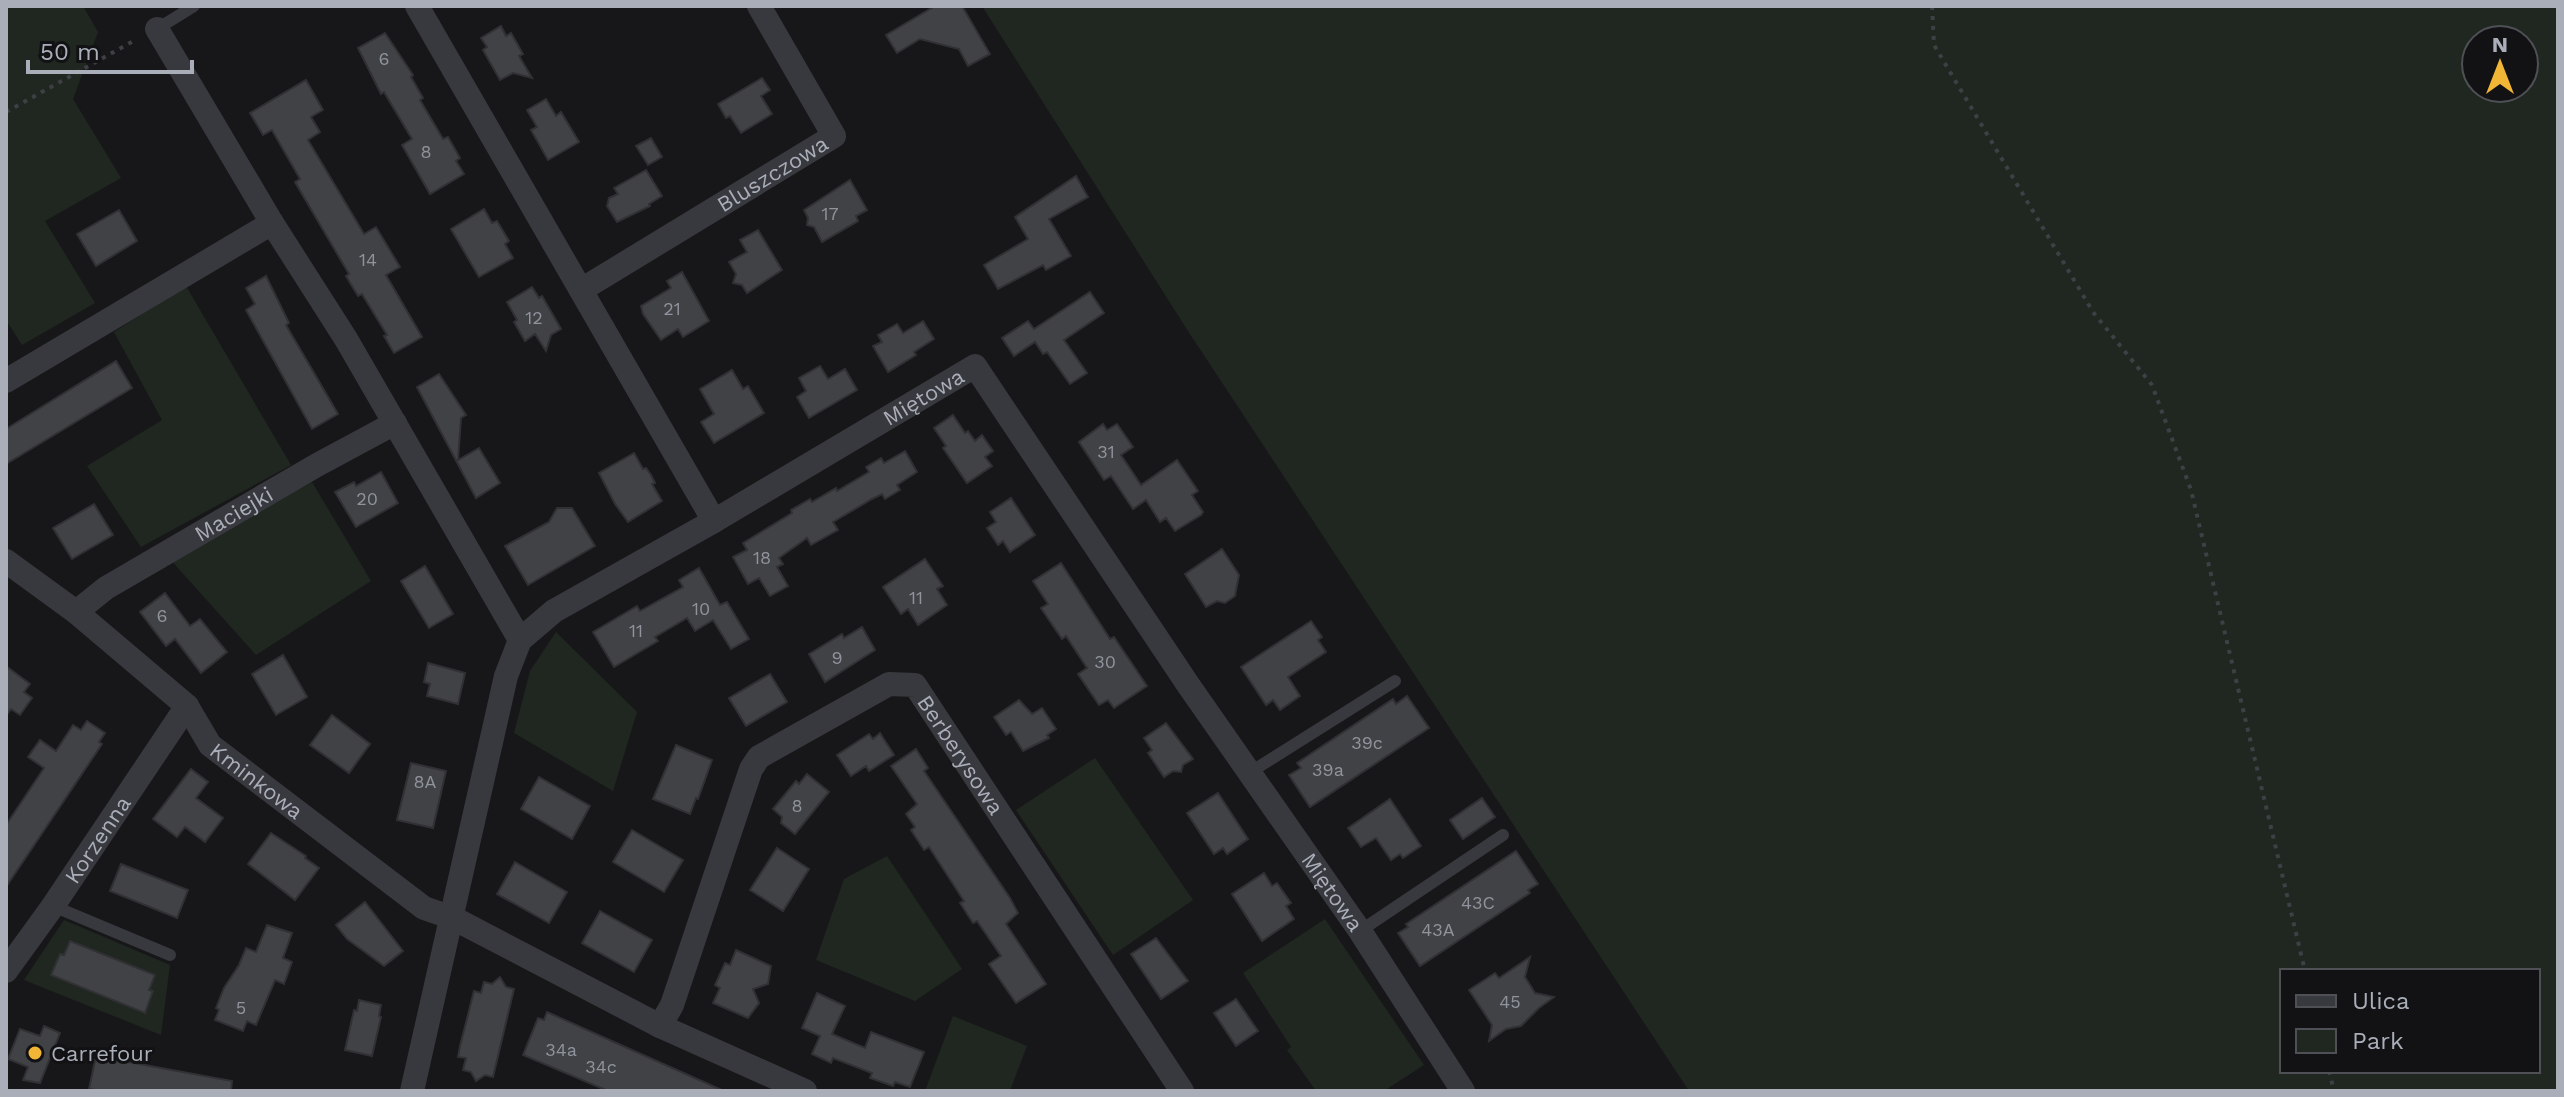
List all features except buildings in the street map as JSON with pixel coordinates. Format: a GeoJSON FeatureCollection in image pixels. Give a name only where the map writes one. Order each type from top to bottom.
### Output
{"type":"FeatureCollection","features":[{"type":"Feature","properties":{"kind":"street"},"geometry":{"type":"LineString","coordinates":[[412,1091],[506,676],[520,640],[554,611],[714,521],[417,6]]}},
{"type":"Feature","properties":{"kind":"street","name":"Bluszczowa"},"geometry":{"type":"LineString","coordinates":[[581,290],[834,136],[759,6]]}},
{"type":"Feature","properties":{"kind":"street"},"geometry":{"type":"LineString","coordinates":[[157,29],[272,223],[346,339],[520,640]]}},
{"type":"Feature","properties":{"kind":"street"},"geometry":{"type":"LineString","coordinates":[[6,381],[272,223]]}},
{"type":"Feature","properties":{"kind":"street","name":"Miętowa"},"geometry":{"type":"LineString","coordinates":[[714,521],[975,366],[1249,773],[1360,931],[1463,1091]]}},
{"type":"Feature","properties":{"kind":"street","name":"Maciejki"},"geometry":{"type":"LineString","coordinates":[[76,612],[106,588],[395,423]]}},
{"type":"Feature","properties":{"kind":"street","name":"Kminkowa"},"geometry":{"type":"LineString","coordinates":[[6,561],[76,612],[187,706],[210,745],[424,908],[453,918],[660,1026],[805,1091]]}},
{"type":"Feature","properties":{"kind":"street","name":"Berberysowa"},"geometry":{"type":"LineString","coordinates":[[660,1026],[672,1005],[751,769],[759,757],[889,684],[915,685],[1182,1091]]}},
{"type":"Feature","properties":{"kind":"street","name":"Korzenna"},"geometry":{"type":"LineString","coordinates":[[6,971],[187,706]]}},
{"type":"Feature","properties":{"kind":"lane"},"geometry":{"type":"LineString","coordinates":[[157,29],[194,6]]}},
{"type":"Feature","properties":{"kind":"lane"},"geometry":{"type":"LineString","coordinates":[[1249,773],[1395,681]]}},
{"type":"Feature","properties":{"kind":"lane"},"geometry":{"type":"LineString","coordinates":[[1360,931],[1503,835]]}},
{"type":"Feature","properties":{"kind":"lane"},"geometry":{"type":"LineString","coordinates":[[53,906],[170,955]]}},
{"type":"Feature","properties":{"kind":"path"},"geometry":{"type":"LineString","coordinates":[[1932,6],[1934,45],[2093,312],[2152,385],[2191,490],[2305,969]]}},
{"type":"Feature","properties":{"kind":"path"},"geometry":{"type":"LineString","coordinates":[[6,112],[157,29]]}},
{"type":"Feature","properties":{"kind":"green space"},"geometry":{"type":"Polygon","coordinates":[[[6,6],[83,6],[98,32],[73,99],[121,178],[45,221],[95,303],[22,345],[6,320],[6,6]]]}},
{"type":"Feature","properties":{"kind":"green space"},"geometry":{"type":"Polygon","coordinates":[[[982,6],[2558,6],[2558,1091],[1689,1091],[1186,328],[982,6]]]}},
{"type":"Feature","properties":{"kind":"green space"},"geometry":{"type":"Polygon","coordinates":[[[186,286],[291,465],[141,547],[87,466],[162,420],[114,332],[186,286]]]}},
{"type":"Feature","properties":{"kind":"green space"},"geometry":{"type":"Polygon","coordinates":[[[312,482],[371,581],[256,655],[169,558],[312,482]]]}},
{"type":"Feature","properties":{"kind":"green space"},"geometry":{"type":"Polygon","coordinates":[[[556,632],[637,712],[613,791],[514,733],[530,671],[556,632]]]}},
{"type":"Feature","properties":{"kind":"green space"},"geometry":{"type":"Polygon","coordinates":[[[1095,758],[1193,900],[1113,955],[1016,810],[1095,758]]]}},
{"type":"Feature","properties":{"kind":"green space"},"geometry":{"type":"Polygon","coordinates":[[[887,856],[962,969],[915,1001],[816,960],[844,879],[887,856]]]}},
{"type":"Feature","properties":{"kind":"green space"},"geometry":{"type":"Polygon","coordinates":[[[1325,919],[1424,1065],[1384,1091],[1316,1091],[1287,1050],[1291,1047],[1243,973],[1325,919]]]}},
{"type":"Feature","properties":{"kind":"green space"},"geometry":{"type":"Polygon","coordinates":[[[64,920],[170,965],[161,1035],[24,980],[64,920]]]}},
{"type":"Feature","properties":{"kind":"green space"},"geometry":{"type":"Polygon","coordinates":[[[953,1016],[1027,1046],[1010,1091],[925,1091],[953,1016]]]}},
{"type":"Feature","properties":{"kind":"place","name":"Carrefour"},"geometry":{"type":"Point","coordinates":[35,1053]}}]}
